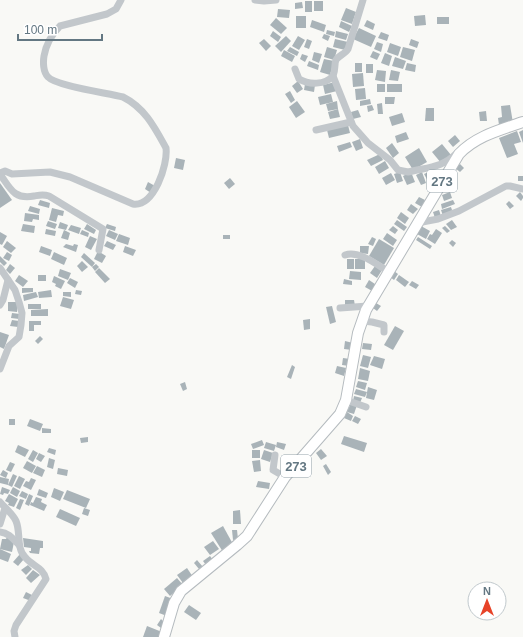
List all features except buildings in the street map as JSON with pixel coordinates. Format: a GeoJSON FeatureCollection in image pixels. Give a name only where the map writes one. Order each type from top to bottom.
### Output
{"type":"FeatureCollection","features":[{"type":"Feature","properties":{"kind":"main road","name":"273"},"geometry":{"type":"LineString","coordinates":[[164,637],[174,603],[181,591],[248,536],[285,477],[340,414],[346,400],[370,322],[368,306],[452,165],[467,146],[474,141],[523,122]]}},
{"type":"Feature","properties":{"kind":"street"},"geometry":{"type":"LineString","coordinates":[[99,250],[103,229],[49,196],[42,194],[27,197],[16,195],[0,173],[5,171],[12,174],[50,172],[70,177],[138,205],[144,203],[152,194],[162,174],[167,154],[166,148],[144,112],[130,100],[123,97],[60,83],[49,78],[44,67],[47,44],[60,26],[107,14],[116,9],[120,0]]}},
{"type":"Feature","properties":{"kind":"street"},"geometry":{"type":"LineString","coordinates":[[255,0],[264,2],[276,0]]}},
{"type":"Feature","properties":{"kind":"street"},"geometry":{"type":"LineString","coordinates":[[295,69],[299,79],[310,83],[328,81],[333,76],[336,68],[335,62],[348,49],[363,0]]}},
{"type":"Feature","properties":{"kind":"street"},"geometry":{"type":"LineString","coordinates":[[333,76],[351,122],[368,143],[390,160],[398,170],[408,172],[444,164],[460,149],[467,146]]}},
{"type":"Feature","properties":{"kind":"street"},"geometry":{"type":"LineString","coordinates":[[316,130],[351,122]]}},
{"type":"Feature","properties":{"kind":"street"},"geometry":{"type":"LineString","coordinates":[[417,223],[438,219],[459,211],[501,188],[510,186],[523,189]]}},
{"type":"Feature","properties":{"kind":"street"},"geometry":{"type":"LineString","coordinates":[[345,255],[360,255],[388,272]]}},
{"type":"Feature","properties":{"kind":"street"},"geometry":{"type":"LineString","coordinates":[[0,268],[20,302],[22,313],[19,337],[9,346],[0,369]]}},
{"type":"Feature","properties":{"kind":"street"},"geometry":{"type":"LineString","coordinates":[[0,305],[3,300],[8,280]]}},
{"type":"Feature","properties":{"kind":"street"},"geometry":{"type":"LineString","coordinates":[[340,308],[368,306]]}},
{"type":"Feature","properties":{"kind":"street"},"geometry":{"type":"LineString","coordinates":[[370,322],[384,325],[384,332]]}},
{"type":"Feature","properties":{"kind":"street"},"geometry":{"type":"LineString","coordinates":[[346,400],[366,407]]}},
{"type":"Feature","properties":{"kind":"street"},"geometry":{"type":"LineString","coordinates":[[275,455],[273,470],[285,477]]}},
{"type":"Feature","properties":{"kind":"street"},"geometry":{"type":"LineString","coordinates":[[0,524],[2,505]]}},
{"type":"Feature","properties":{"kind":"street"},"geometry":{"type":"LineString","coordinates":[[2,505],[17,523],[19,545],[24,557],[40,568],[46,579],[16,625],[14,631],[16,637]]}},
{"type":"Feature","properties":{"kind":"street"},"geometry":{"type":"LineString","coordinates":[[0,532],[11,536],[19,545]]}}]}
